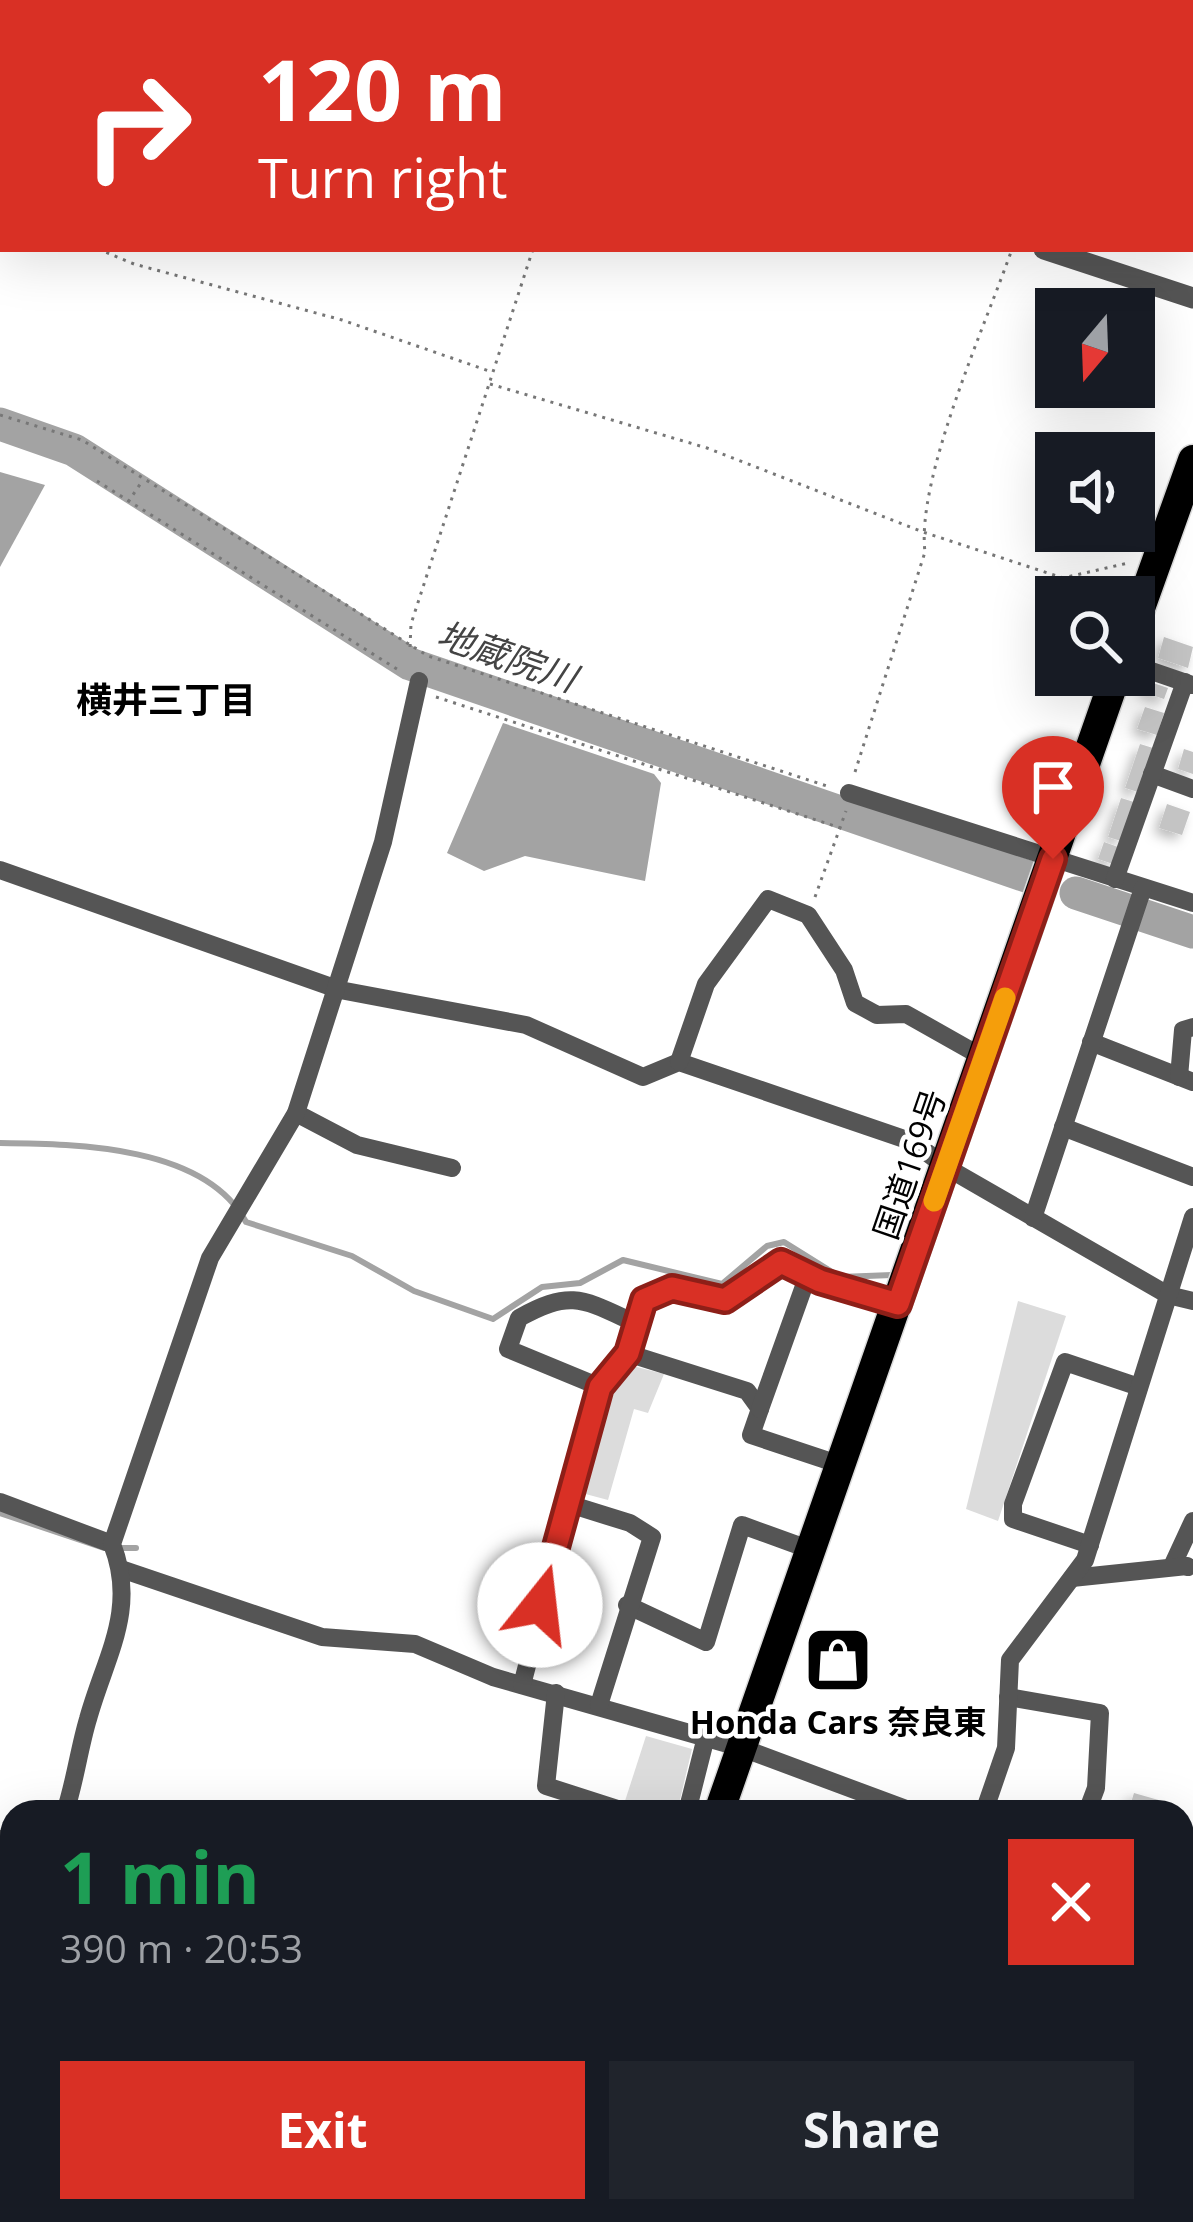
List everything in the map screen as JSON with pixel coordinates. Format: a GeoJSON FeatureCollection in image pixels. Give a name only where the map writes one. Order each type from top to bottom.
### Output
{"type":"FeatureCollection","features":[{"type":"Feature","properties":{"kind":"highway"},"geometry":{"type":"LineString","coordinates":[[1152,576],[1193,460]]}},
{"type":"Feature","properties":{"kind":"highway","name":"国道169号"},"geometry":{"type":"LineString","coordinates":[[723,1800],[1109,696]]}},
{"type":"Feature","properties":{"kind":"street"},"geometry":{"type":"LineString","coordinates":[[1053,252],[1193,298]]}},
{"type":"Feature","properties":{"kind":"street"},"geometry":{"type":"LineString","coordinates":[[1114,879],[1189,684],[1155,672]]}},
{"type":"Feature","properties":{"kind":"street"},"geometry":{"type":"LineString","coordinates":[[68,1800],[94,1694],[118,1640],[122,1569],[112,1544],[210,1258],[296,1114],[340,990],[383,842],[423,673]]}},
{"type":"Feature","properties":{"kind":"street"},"geometry":{"type":"LineString","coordinates":[[1152,774],[1193,789]]}},
{"type":"Feature","properties":{"kind":"street"},"geometry":{"type":"LineString","coordinates":[[849,793],[1114,879],[1138,905],[1193,903]]}},
{"type":"Feature","properties":{"kind":"street"},"geometry":{"type":"LineString","coordinates":[[0,870],[340,990],[526,1025],[644,1077],[679,1062],[913,1142],[946,1167],[1168,1295],[1193,1301]]}},
{"type":"Feature","properties":{"kind":"street"},"geometry":{"type":"LineString","coordinates":[[679,1062],[706,984],[769,899],[808,915],[844,970],[855,1004],[877,1016],[906,1014],[984,1058]]}},
{"type":"Feature","properties":{"kind":"street"},"geometry":{"type":"LineString","coordinates":[[1033,1218],[1138,905]]}},
{"type":"Feature","properties":{"kind":"street"},"geometry":{"type":"LineString","coordinates":[[1091,1042],[1186,1079],[1183,1030],[1193,1027]]}},
{"type":"Feature","properties":{"kind":"street"},"geometry":{"type":"LineString","coordinates":[[296,1114],[357,1145],[452,1168]]}},
{"type":"Feature","properties":{"kind":"street"},"geometry":{"type":"LineString","coordinates":[[1063,1127],[1193,1177]]}},
{"type":"Feature","properties":{"kind":"street"},"geometry":{"type":"LineString","coordinates":[[988,1800],[1006,1748],[1010,1660],[1072,1578],[1090,1545],[1193,1217]]}},
{"type":"Feature","properties":{"kind":"street"},"geometry":{"type":"LineString","coordinates":[[522,1684],[600,1387],[628,1353],[644,1300],[672,1288],[725,1300],[781,1262],[808,1276],[898,1304]]}},
{"type":"Feature","properties":{"kind":"street"},"geometry":{"type":"LineString","coordinates":[[808,1276],[751,1435],[841,1465]]}},
{"type":"Feature","properties":{"kind":"street"},"geometry":{"type":"LineString","coordinates":[[600,1387],[508,1349],[519,1318],[555,1298],[584,1299],[635,1323]]}},
{"type":"Feature","properties":{"kind":"street"},"geometry":{"type":"LineString","coordinates":[[628,1353],[747,1391],[760,1409]]}},
{"type":"Feature","properties":{"kind":"street"},"geometry":{"type":"LineString","coordinates":[[1090,1545],[1013,1519],[1013,1504],[1064,1362],[1139,1387]]}},
{"type":"Feature","properties":{"kind":"street"},"geometry":{"type":"LineString","coordinates":[[0,1502],[112,1544]]}},
{"type":"Feature","properties":{"kind":"street"},"geometry":{"type":"LineString","coordinates":[[569,1504],[630,1523],[652,1537],[599,1705]]}},
{"type":"Feature","properties":{"kind":"street"},"geometry":{"type":"LineString","coordinates":[[1190,1567],[1174,1562],[1193,1521]]}},
{"type":"Feature","properties":{"kind":"street"},"geometry":{"type":"LineString","coordinates":[[627,1605],[706,1642],[742,1525],[811,1550]]}},
{"type":"Feature","properties":{"kind":"street"},"geometry":{"type":"LineString","coordinates":[[1072,1578],[1190,1567]]}},
{"type":"Feature","properties":{"kind":"street"},"geometry":{"type":"LineString","coordinates":[[122,1569],[322,1637],[416,1644],[522,1684],[742,1748],[869,1800]]}},
{"type":"Feature","properties":{"kind":"street"},"geometry":{"type":"LineString","coordinates":[[556,1693],[546,1786],[590,1800]]}},
{"type":"Feature","properties":{"kind":"street"},"geometry":{"type":"LineString","coordinates":[[1008,1697],[1100,1713],[1092,1800]]}},
{"type":"Feature","properties":{"kind":"street"},"geometry":{"type":"LineString","coordinates":[[689,1800],[706,1737]]}},
{"type":"Feature","properties":{"kind":"path"},"geometry":{"type":"LineString","coordinates":[[105,252],[342,320],[494,372]]}},
{"type":"Feature","properties":{"kind":"path"},"geometry":{"type":"LineString","coordinates":[[532,252],[410,624],[410,648],[423,673],[849,793]]}},
{"type":"Feature","properties":{"kind":"path"},"geometry":{"type":"LineString","coordinates":[[808,915],[844,829],[849,793],[925,552],[923,532],[934,473],[1011,252]]}},
{"type":"Feature","properties":{"kind":"path"},"geometry":{"type":"LineString","coordinates":[[490,384],[707,448],[923,532],[1063,578],[1159,557]]}},
{"type":"Feature","properties":{"kind":"path"},"geometry":{"type":"LineString","coordinates":[[0,415],[82,440],[410,648]]}},
{"type":"Feature","properties":{"kind":"path"},"geometry":{"type":"LineString","coordinates":[[97,481],[423,673],[844,829]]}},
{"type":"Feature","properties":{"kind":"path"},"geometry":{"type":"LineString","coordinates":[[129,502],[142,482]]}},
{"type":"Feature","properties":{"kind":"shaded area"},"geometry":{"type":"Polygon","coordinates":[[[0,472],[45,485],[0,567],[0,472]]]}},
{"type":"Feature","properties":{"kind":"shaded area"},"geometry":{"type":"Polygon","coordinates":[[[503,723],[654,774],[661,783],[645,881],[525,856],[484,871],[447,853],[503,723]]]}},
{"type":"Feature","properties":{"kind":"shaded area"},"geometry":{"type":"Polygon","coordinates":[[[1018,1301],[1066,1316],[998,1521],[966,1509],[1018,1301]]]}},
{"type":"Feature","properties":{"kind":"shaded area"},"geometry":{"type":"Polygon","coordinates":[[[629,1365],[664,1374],[648,1413],[634,1409],[608,1500],[578,1492],[618,1376],[629,1365]]]}},
{"type":"Feature","properties":{"kind":"shaded area"},"geometry":{"type":"Polygon","coordinates":[[[646,1736],[692,1749],[680,1800],[625,1800],[646,1736]]]}},
{"type":"Feature","properties":{"kind":"building"},"geometry":{"type":"Polygon","coordinates":[[[1164,637],[1193,647],[1188,668],[1158,658],[1164,637]]]}},
{"type":"Feature","properties":{"kind":"building"},"geometry":{"type":"Polygon","coordinates":[[[1155,684],[1168,688],[1164,699],[1155,696],[1155,684]]]}},
{"type":"Feature","properties":{"kind":"building"},"geometry":{"type":"Polygon","coordinates":[[[1145,707],[1164,713],[1157,735],[1137,729],[1145,707]]]}},
{"type":"Feature","properties":{"kind":"building"},"geometry":{"type":"Polygon","coordinates":[[[1140,744],[1153,748],[1138,792],[1125,788],[1140,744]]]}},
{"type":"Feature","properties":{"kind":"building"},"geometry":{"type":"Polygon","coordinates":[[[1184,749],[1193,752],[1193,774],[1178,769],[1184,749]]]}},
{"type":"Feature","properties":{"kind":"building"},"geometry":{"type":"Polygon","coordinates":[[[1121,798],[1134,802],[1121,841],[1108,837],[1121,798]]]}},
{"type":"Feature","properties":{"kind":"building"},"geometry":{"type":"Polygon","coordinates":[[[1167,804],[1190,812],[1182,835],[1159,828],[1167,804]]]}},
{"type":"Feature","properties":{"kind":"building"},"geometry":{"type":"Polygon","coordinates":[[[1104,842],[1118,847],[1113,864],[1098,859],[1104,842]]]}},
{"type":"Feature","properties":{"kind":"building"},"geometry":{"type":"Polygon","coordinates":[[[1134,1793],[1158,1800],[1132,1800],[1134,1793]]]}},
{"type":"Feature","properties":{"kind":"waterway","name":"地蔵院川"},"geometry":{"type":"LineString","coordinates":[[0,424],[74,450],[410,664],[1029,877]]}},
{"type":"Feature","properties":{"kind":"waterway","name":"地蔵院川"},"geometry":{"type":"LineString","coordinates":[[1076,893],[1193,932]]}},
{"type":"Feature","properties":{"kind":"waterway"},"geometry":{"type":"LineString","coordinates":[[0,1143],[102,1148],[171,1164],[227,1197],[246,1222],[352,1256],[414,1291],[493,1319],[542,1287],[580,1283],[623,1260],[722,1284],[767,1246],[784,1242],[840,1277],[892,1275]]}},
{"type":"Feature","properties":{"kind":"waterway"},"geometry":{"type":"LineString","coordinates":[[0,1513],[104,1548]]}},
{"type":"Feature","properties":{"kind":"waterway"},"geometry":{"type":"LineString","coordinates":[[117,1548],[136,1548]]}},
{"type":"Feature","properties":{"kind":"slow traffic"},"geometry":{"type":"LineString","coordinates":[[934,1201],[1005,998]]}},
{"type":"Feature","properties":{"kind":"place","name":"Honda Cars 奈良東"},"geometry":{"type":"Point","coordinates":[838,1660]}},
{"type":"Feature","properties":{"kind":"district","name":"横井三丁目"},"geometry":{"type":"Point","coordinates":[166,699]}},
{"type":"Feature","properties":{"kind":"route"},"geometry":{"type":"LineString","coordinates":[[540,1605],[600,1387],[628,1353],[644,1300],[672,1288],[725,1300],[781,1262],[820,1281],[898,1304],[1053,859]]}}]}
